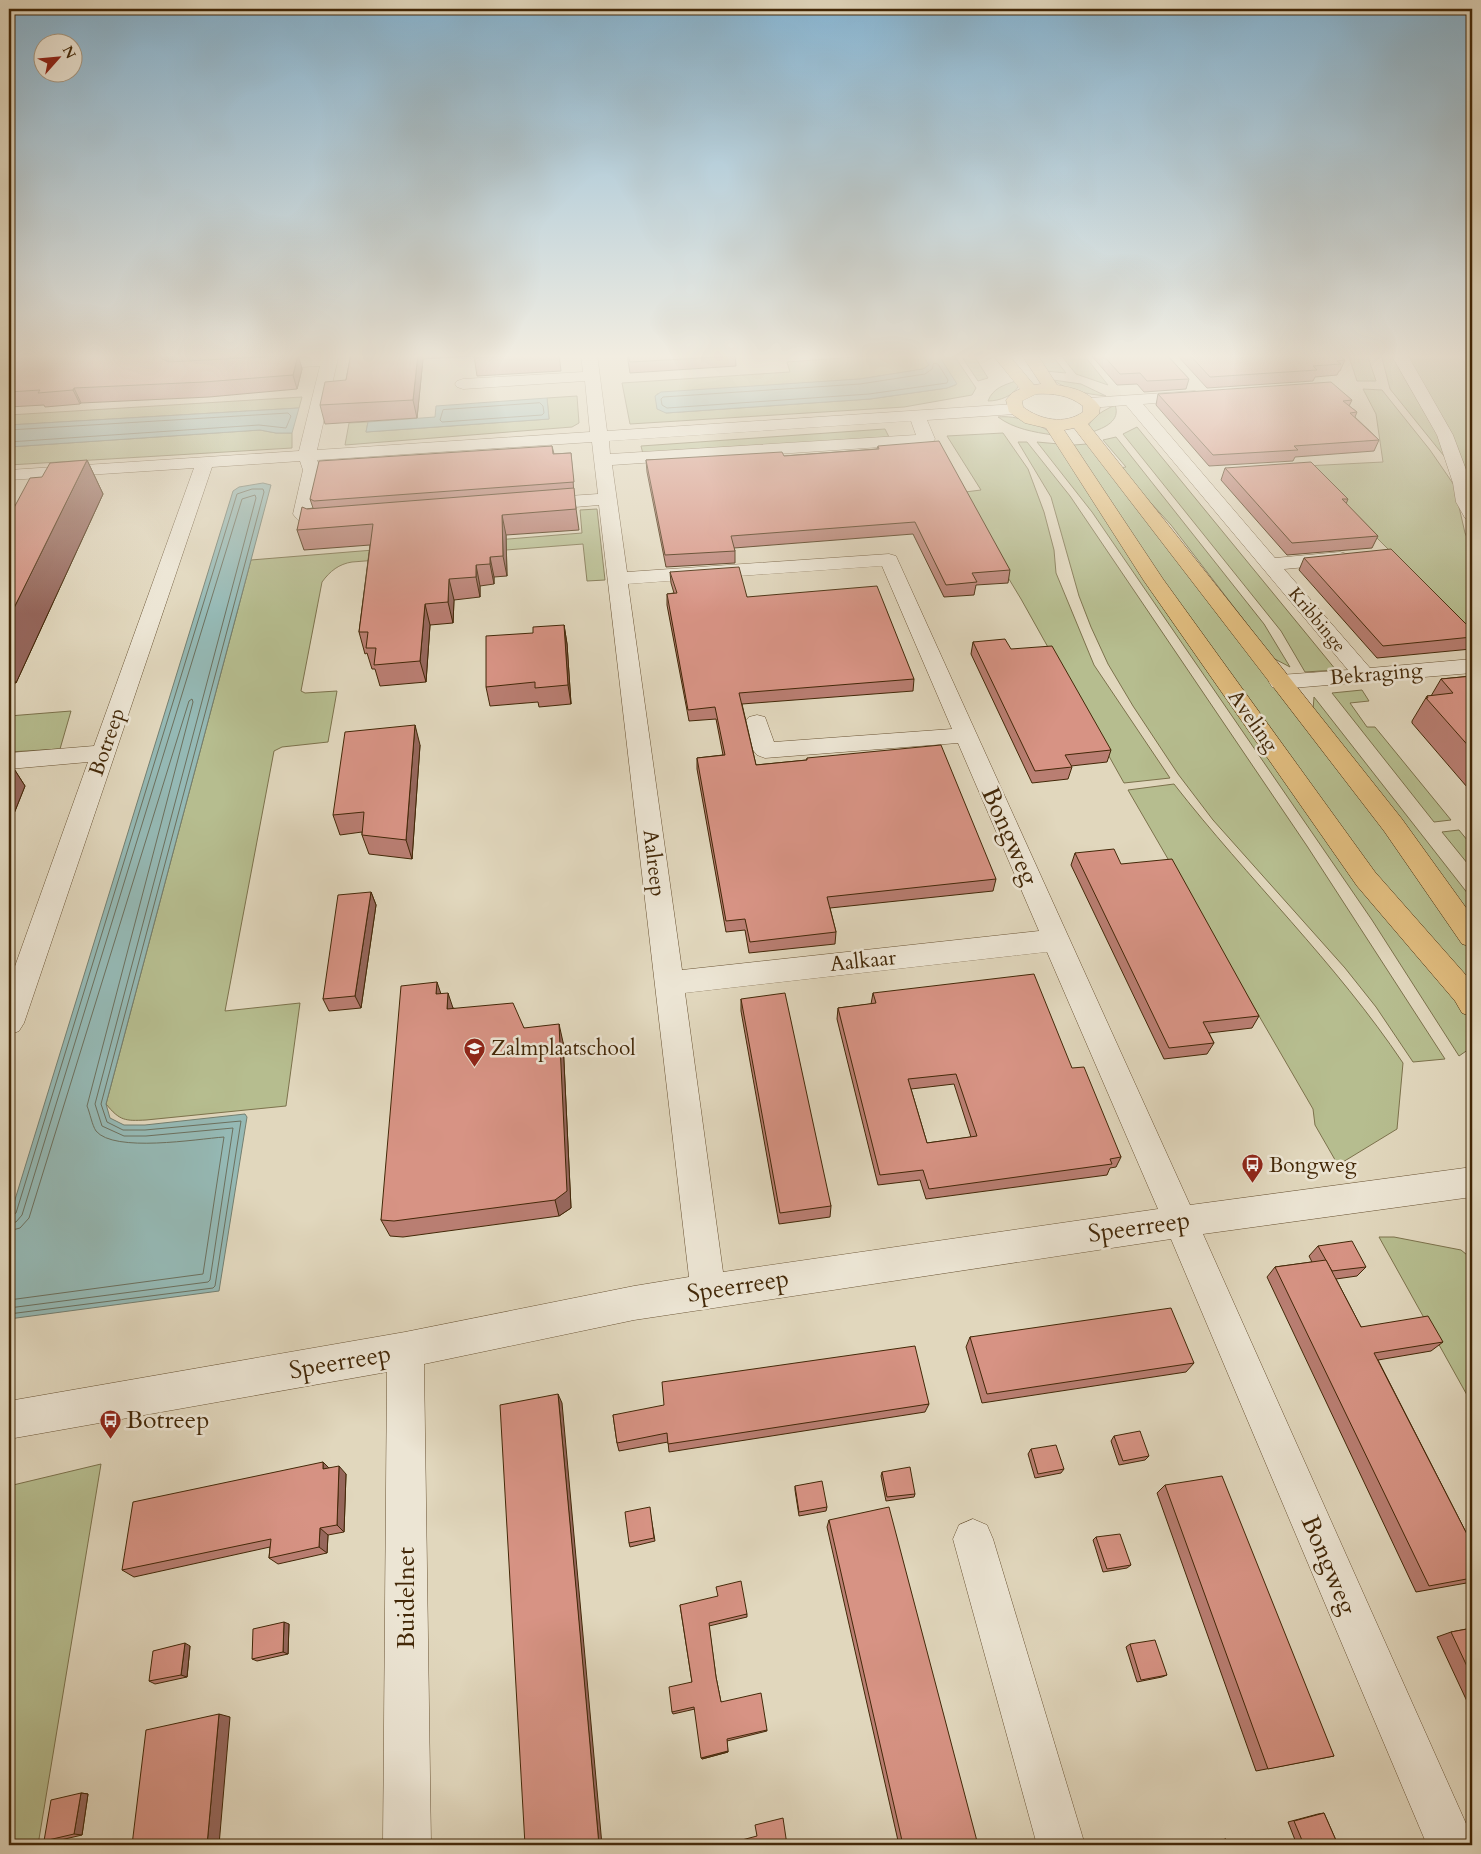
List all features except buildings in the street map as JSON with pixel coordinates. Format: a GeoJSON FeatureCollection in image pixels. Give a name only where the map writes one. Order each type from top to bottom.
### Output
{"type":"FeatureCollection","features":[{"type":"Feature","properties":{"kind":"main road","name":"Aveling"},"geometry":{"type":"LineString","coordinates":[[1063,441],[1154,581],[1366,879],[1464,993],[1472,1005]]}},
{"type":"Feature","properties":{"kind":"main road","name":"Aveling"},"geometry":{"type":"LineString","coordinates":[[1092,441],[1393,825],[1472,937]]}},
{"type":"Feature","properties":{"kind":"street"},"geometry":{"type":"LineString","coordinates":[[311,441],[307,456],[312,470],[302,514],[313,521],[353,518]]}},
{"type":"Feature","properties":{"kind":"street","name":"Aalreep"},"geometry":{"type":"LineString","coordinates":[[601,441],[708,1291]]}},
{"type":"Feature","properties":{"kind":"street"},"geometry":{"type":"LineString","coordinates":[[602,448],[673,441]]}},
{"type":"Feature","properties":{"kind":"street"},"geometry":{"type":"LineString","coordinates":[[9,475],[307,456],[871,441]]}},
{"type":"Feature","properties":{"kind":"street","name":"Kribbinge"},"geometry":{"type":"LineString","coordinates":[[1166,441],[1364,675]]}},
{"type":"Feature","properties":{"kind":"street"},"geometry":{"type":"LineString","coordinates":[[1447,441],[1462,483],[1465,502],[1472,514]]}},
{"type":"Feature","properties":{"kind":"street","name":"Botreep"},"geometry":{"type":"LineString","coordinates":[[9,1023],[205,462]]}},
{"type":"Feature","properties":{"kind":"street"},"geometry":{"type":"LineString","coordinates":[[1195,475],[1214,474]]}},
{"type":"Feature","properties":{"kind":"street"},"geometry":{"type":"LineString","coordinates":[[520,505],[608,499]]}},
{"type":"Feature","properties":{"kind":"street","name":"Kribbinge"},"geometry":{"type":"LineString","coordinates":[[1270,564],[1358,557]]}},
{"type":"Feature","properties":{"kind":"street","name":"Bongweg"},"geometry":{"type":"LineString","coordinates":[[618,579],[889,560],[1180,1221],[1451,1845]]}},
{"type":"Feature","properties":{"kind":"street","name":"Bekraging"},"geometry":{"type":"LineString","coordinates":[[1280,682],[1472,666]]}},
{"type":"Feature","properties":{"kind":"street"},"geometry":{"type":"LineString","coordinates":[[757,722],[764,750],[966,735]]}},
{"type":"Feature","properties":{"kind":"street"},"geometry":{"type":"LineString","coordinates":[[9,761],[103,753]]}},
{"type":"Feature","properties":{"kind":"street","name":"Aalkaar"},"geometry":{"type":"LineString","coordinates":[[670,983],[1056,940]]}},
{"type":"Feature","properties":{"kind":"street","name":"Speerreep"},"geometry":{"type":"LineString","coordinates":[[9,1420],[406,1350],[634,1303],[1180,1221],[1472,1182]]}},
{"type":"Feature","properties":{"kind":"street","name":"Buidelnet"},"geometry":{"type":"LineString","coordinates":[[406,1350],[407,1845]]}},
{"type":"Feature","properties":{"kind":"street"},"geometry":{"type":"LineString","coordinates":[[973,1539],[1062,1845]]}},
{"type":"Feature","properties":{"kind":"green space"},"geometry":{"type":"Polygon","coordinates":[[[105,441],[292,441],[292,448],[9,465],[9,447],[105,441]]]}},
{"type":"Feature","properties":{"kind":"green space"},"geometry":{"type":"Polygon","coordinates":[[[346,441],[401,441],[345,445],[346,441]]]}},
{"type":"Feature","properties":{"kind":"green space"},"geometry":{"type":"Polygon","coordinates":[[[720,441],[838,441],[643,454],[641,446],[720,441]]]}},
{"type":"Feature","properties":{"kind":"green space"},"geometry":{"type":"Polygon","coordinates":[[[950,441],[1008,441],[1028,469],[1044,512],[1054,550],[1056,573],[1094,665],[1170,778],[1124,783],[1021,599],[957,493],[981,490],[950,441]]]}},
{"type":"Feature","properties":{"kind":"green space"},"geometry":{"type":"Polygon","coordinates":[[[1103,441],[1119,441],[1264,624],[1290,667],[1273,658],[1171,525],[1119,468],[1126,467],[1103,441]]]}},
{"type":"Feature","properties":{"kind":"green space"},"geometry":{"type":"Polygon","coordinates":[[[1128,441],[1148,441],[1336,670],[1305,672],[1281,631],[1128,441]]]}},
{"type":"Feature","properties":{"kind":"green space"},"geometry":{"type":"Polygon","coordinates":[[[1380,441],[1422,441],[1454,485],[1465,533],[1472,548],[1472,639],[1390,551],[1305,466],[1383,462],[1380,441]]]}},
{"type":"Feature","properties":{"kind":"green space"},"geometry":{"type":"Polygon","coordinates":[[[1432,441],[1441,441],[1448,461],[1432,441]]]}},
{"type":"Feature","properties":{"kind":"green space"},"geometry":{"type":"Polygon","coordinates":[[[1445,441],[1472,441],[1472,498],[1445,441]]]}},
{"type":"Feature","properties":{"kind":"green space"},"geometry":{"type":"Polygon","coordinates":[[[1018,442],[1027,442],[1070,496],[1307,846],[1445,1059],[1413,1062],[1376,1007],[1345,968],[1213,820],[1178,774],[1108,664],[1079,596],[1051,497],[1018,442]]]}},
{"type":"Feature","properties":{"kind":"green space"},"geometry":{"type":"Polygon","coordinates":[[[1037,442],[1059,444],[1459,999],[1472,1020],[1472,1047],[1459,1056],[1372,920],[1092,512],[1037,442]]]}},
{"type":"Feature","properties":{"kind":"green space"},"geometry":{"type":"Polygon","coordinates":[[[1087,444],[1454,920],[1472,951],[1472,990],[1398,903],[1357,850],[1157,573],[1074,445],[1087,444]]]}},
{"type":"Feature","properties":{"kind":"green space"},"geometry":{"type":"Polygon","coordinates":[[[597,509],[605,580],[587,581],[583,544],[352,562],[339,566],[325,578],[322,582],[301,691],[305,693],[337,691],[328,742],[282,747],[274,751],[225,1011],[300,1003],[286,1106],[146,1120],[128,1120],[115,1114],[106,1104],[251,560],[582,533],[580,510],[597,509]]]}},
{"type":"Feature","properties":{"kind":"green space"},"geometry":{"type":"Polygon","coordinates":[[[1362,690],[1369,701],[1350,703],[1367,727],[1375,727],[1451,820],[1434,822],[1332,693],[1362,690]]]}},
{"type":"Feature","properties":{"kind":"green space"},"geometry":{"type":"Polygon","coordinates":[[[1314,697],[1472,899],[1472,916],[1313,710],[1314,697]]]}},
{"type":"Feature","properties":{"kind":"green space"},"geometry":{"type":"Polygon","coordinates":[[[71,711],[60,749],[9,752],[9,716],[71,711]]]}},
{"type":"Feature","properties":{"kind":"green space"},"geometry":{"type":"Polygon","coordinates":[[[1174,784],[1321,956],[1377,1026],[1403,1063],[1397,1129],[1338,1165],[1315,1125],[1313,1109],[1128,790],[1174,784]]]}},
{"type":"Feature","properties":{"kind":"green space"},"geometry":{"type":"Polygon","coordinates":[[[1459,830],[1472,846],[1472,869],[1442,832],[1459,830]]]}},
{"type":"Feature","properties":{"kind":"green space"},"geometry":{"type":"Polygon","coordinates":[[[1379,1237],[1394,1237],[1461,1250],[1472,1259],[1472,1404],[1379,1237]]]}},
{"type":"Feature","properties":{"kind":"green space"},"geometry":{"type":"Polygon","coordinates":[[[101,1464],[38,1845],[9,1845],[9,1486],[101,1464]]]}},
{"type":"Feature","properties":{"kind":"water"},"geometry":{"type":"Polygon","coordinates":[[[9,441],[105,441],[9,447],[9,441]]]}},
{"type":"Feature","properties":{"kind":"water"},"geometry":{"type":"Polygon","coordinates":[[[263,483],[271,485],[106,1104],[110,1118],[124,1125],[145,1125],[245,1114],[247,1117],[219,1291],[9,1319],[9,1219],[233,491],[239,487],[263,483]]]}},
{"type":"Feature","properties":{"kind":"place","name":"Zalmplaatschool"},"geometry":{"type":"Point","coordinates":[475,1067]}},
{"type":"Feature","properties":{"kind":"place","name":"Bongweg"},"geometry":{"type":"Point","coordinates":[1253,1184]}},
{"type":"Feature","properties":{"kind":"place","name":"Botreep"},"geometry":{"type":"Point","coordinates":[110,1439]}}]}
